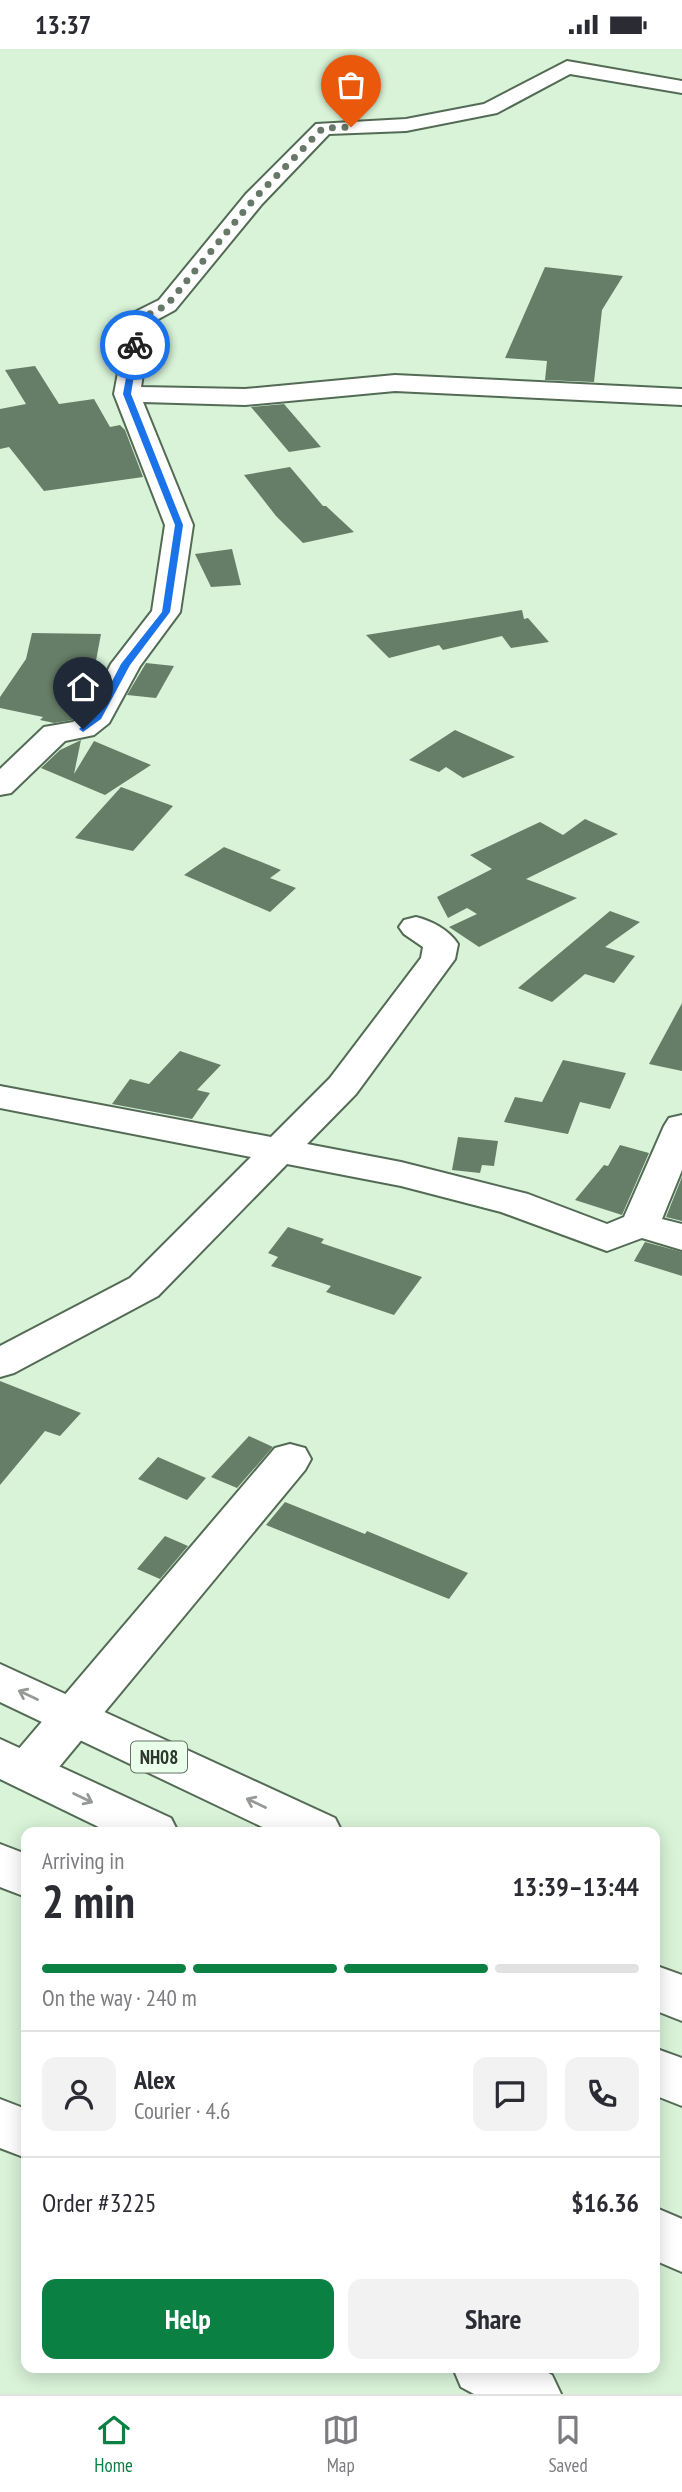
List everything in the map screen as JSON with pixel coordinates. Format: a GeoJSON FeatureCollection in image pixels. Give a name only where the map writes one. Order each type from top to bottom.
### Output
{"type":"FeatureCollection","features":[{"type":"Feature","properties":{"kind":"main road"},"geometry":{"type":"LineString","coordinates":[[0,786],[55,734],[83,729],[98,717],[126,664],[166,612],[179,525],[127,394],[140,319],[167,305],[254,199],[323,128],[406,125],[490,109],[567,67],[682,87]]}},
{"type":"Feature","properties":{"kind":"main road"},"geometry":{"type":"LineString","coordinates":[[127,394],[245,397],[395,383],[682,397]]}},
{"type":"Feature","properties":{"kind":"main road"},"geometry":{"type":"LineString","coordinates":[[0,1363],[144,1287],[343,1086],[438,960],[441,944],[416,927]]}},
{"type":"Feature","properties":{"kind":"main road"},"geometry":{"type":"LineString","coordinates":[[2,1097],[401,1174],[514,1203],[607,1238],[640,1225],[682,1237]]}},
{"type":"Feature","properties":{"kind":"main road"},"geometry":{"type":"LineString","coordinates":[[640,1225],[681,1132]]}},
{"type":"Feature","properties":{"kind":"main road"},"geometry":{"type":"LineString","coordinates":[[144,1827],[14,1765],[74,1717],[290,1459]]}},
{"type":"Feature","properties":{"kind":"main road","name":"NH08"},"geometry":{"type":"LineString","coordinates":[[0,1682],[307,1827]]}},
{"type":"Feature","properties":{"kind":"main road"},"geometry":{"type":"LineString","coordinates":[[0,1864],[21,1874]]}},
{"type":"Feature","properties":{"kind":"main road"},"geometry":{"type":"LineString","coordinates":[[660,1989],[682,1999]]}},
{"type":"Feature","properties":{"kind":"main road"},"geometry":{"type":"LineString","coordinates":[[660,2073],[682,2083]]}},
{"type":"Feature","properties":{"kind":"main road"},"geometry":{"type":"LineString","coordinates":[[0,2122],[21,2132]]}},
{"type":"Feature","properties":{"kind":"main road"},"geometry":{"type":"LineString","coordinates":[[660,2235],[682,2247]]}},
{"type":"Feature","properties":{"kind":"main road"},"geometry":{"type":"LineString","coordinates":[[491,2373],[532,2394]]}},
{"type":"Feature","properties":{"kind":"building"},"geometry":{"type":"Polygon","coordinates":[[[545,267],[623,276],[602,310],[594,382],[545,380],[547,361],[505,358],[545,267]]]}},
{"type":"Feature","properties":{"kind":"building"},"geometry":{"type":"Polygon","coordinates":[[[35,366],[59,404],[94,399],[110,427],[120,425],[125,430],[143,477],[44,491],[9,447],[0,449],[0,409],[26,404],[5,370],[35,366]]]}},
{"type":"Feature","properties":{"kind":"building"},"geometry":{"type":"Polygon","coordinates":[[[284,404],[321,447],[289,452],[251,407],[284,404]]]}},
{"type":"Feature","properties":{"kind":"building"},"geometry":{"type":"Polygon","coordinates":[[[290,467],[323,506],[354,532],[303,543],[276,516],[244,475],[290,467]]]}},
{"type":"Feature","properties":{"kind":"building"},"geometry":{"type":"Polygon","coordinates":[[[232,549],[241,585],[211,587],[195,554],[232,549]]]}},
{"type":"Feature","properties":{"kind":"building"},"geometry":{"type":"Polygon","coordinates":[[[522,610],[524,619],[528,618],[549,642],[511,648],[502,636],[443,650],[439,645],[389,658],[366,635],[522,610]]]}},
{"type":"Feature","properties":{"kind":"building"},"geometry":{"type":"Polygon","coordinates":[[[32,633],[101,634],[88,703],[72,720],[54,723],[40,720],[43,717],[0,708],[0,697],[26,659],[32,633]]]}},
{"type":"Feature","properties":{"kind":"building"},"geometry":{"type":"Polygon","coordinates":[[[146,663],[174,666],[156,698],[127,695],[146,663]]]}},
{"type":"Feature","properties":{"kind":"building"},"geometry":{"type":"Polygon","coordinates":[[[455,730],[515,757],[463,778],[446,767],[439,772],[409,760],[455,730]]]}},
{"type":"Feature","properties":{"kind":"building"},"geometry":{"type":"Polygon","coordinates":[[[81,740],[74,774],[94,741],[151,765],[105,795],[41,768],[60,750],[81,740]]]}},
{"type":"Feature","properties":{"kind":"building"},"geometry":{"type":"Polygon","coordinates":[[[121,787],[173,806],[133,851],[75,838],[121,787]]]}},
{"type":"Feature","properties":{"kind":"building"},"geometry":{"type":"Polygon","coordinates":[[[585,819],[618,834],[526,879],[577,898],[479,947],[449,927],[477,914],[467,908],[448,918],[437,897],[492,869],[470,855],[540,822],[563,835],[585,819]]]}},
{"type":"Feature","properties":{"kind":"building"},"geometry":{"type":"Polygon","coordinates":[[[224,847],[281,870],[270,878],[296,888],[270,912],[184,875],[224,847]]]}},
{"type":"Feature","properties":{"kind":"building"},"geometry":{"type":"Polygon","coordinates":[[[610,911],[640,922],[605,947],[635,956],[614,983],[585,974],[552,1002],[518,988],[610,911]]]}},
{"type":"Feature","properties":{"kind":"building"},"geometry":{"type":"Polygon","coordinates":[[[682,1003],[682,1071],[649,1064],[682,1003]]]}},
{"type":"Feature","properties":{"kind":"building"},"geometry":{"type":"Polygon","coordinates":[[[180,1051],[221,1065],[197,1090],[210,1093],[192,1119],[112,1104],[130,1079],[149,1084],[180,1051]]]}},
{"type":"Feature","properties":{"kind":"building"},"geometry":{"type":"Polygon","coordinates":[[[563,1060],[626,1073],[610,1109],[580,1102],[568,1134],[504,1122],[515,1097],[542,1102],[563,1060]]]}},
{"type":"Feature","properties":{"kind":"building"},"geometry":{"type":"Polygon","coordinates":[[[458,1137],[498,1141],[494,1166],[482,1165],[480,1173],[452,1170],[458,1137]]]}},
{"type":"Feature","properties":{"kind":"building"},"geometry":{"type":"Polygon","coordinates":[[[620,1145],[649,1153],[622,1215],[575,1200],[604,1165],[608,1166],[620,1145]]]}},
{"type":"Feature","properties":{"kind":"building"},"geometry":{"type":"Polygon","coordinates":[[[682,1177],[682,1221],[666,1217],[682,1177]]]}},
{"type":"Feature","properties":{"kind":"building"},"geometry":{"type":"Polygon","coordinates":[[[288,1227],[324,1239],[321,1243],[422,1277],[394,1315],[326,1292],[331,1286],[271,1266],[278,1257],[268,1253],[288,1227]]]}},
{"type":"Feature","properties":{"kind":"building"},"geometry":{"type":"Polygon","coordinates":[[[645,1242],[682,1252],[682,1276],[634,1261],[645,1242]]]}},
{"type":"Feature","properties":{"kind":"building"},"geometry":{"type":"Polygon","coordinates":[[[0,1381],[81,1413],[60,1436],[45,1431],[0,1485],[0,1381]]]}},
{"type":"Feature","properties":{"kind":"building"},"geometry":{"type":"Polygon","coordinates":[[[249,1436],[273,1447],[237,1488],[211,1477],[249,1436]]]}},
{"type":"Feature","properties":{"kind":"building"},"geometry":{"type":"Polygon","coordinates":[[[158,1457],[206,1478],[187,1500],[138,1479],[158,1457]]]}},
{"type":"Feature","properties":{"kind":"building"},"geometry":{"type":"Polygon","coordinates":[[[285,1502],[365,1534],[367,1531],[468,1573],[449,1599],[266,1525],[285,1502]]]}},
{"type":"Feature","properties":{"kind":"building"},"geometry":{"type":"Polygon","coordinates":[[[165,1536],[188,1546],[160,1579],[137,1569],[165,1536]]]}},
{"type":"Feature","properties":{"kind":"way so far"},"geometry":{"type":"LineString","coordinates":[[135,345],[140,319],[167,305],[254,199],[323,128],[351,127]]}},
{"type":"Feature","properties":{"kind":"route"},"geometry":{"type":"LineString","coordinates":[[83,729],[98,717],[126,664],[166,612],[179,525],[127,394],[135,345]]}}]}
